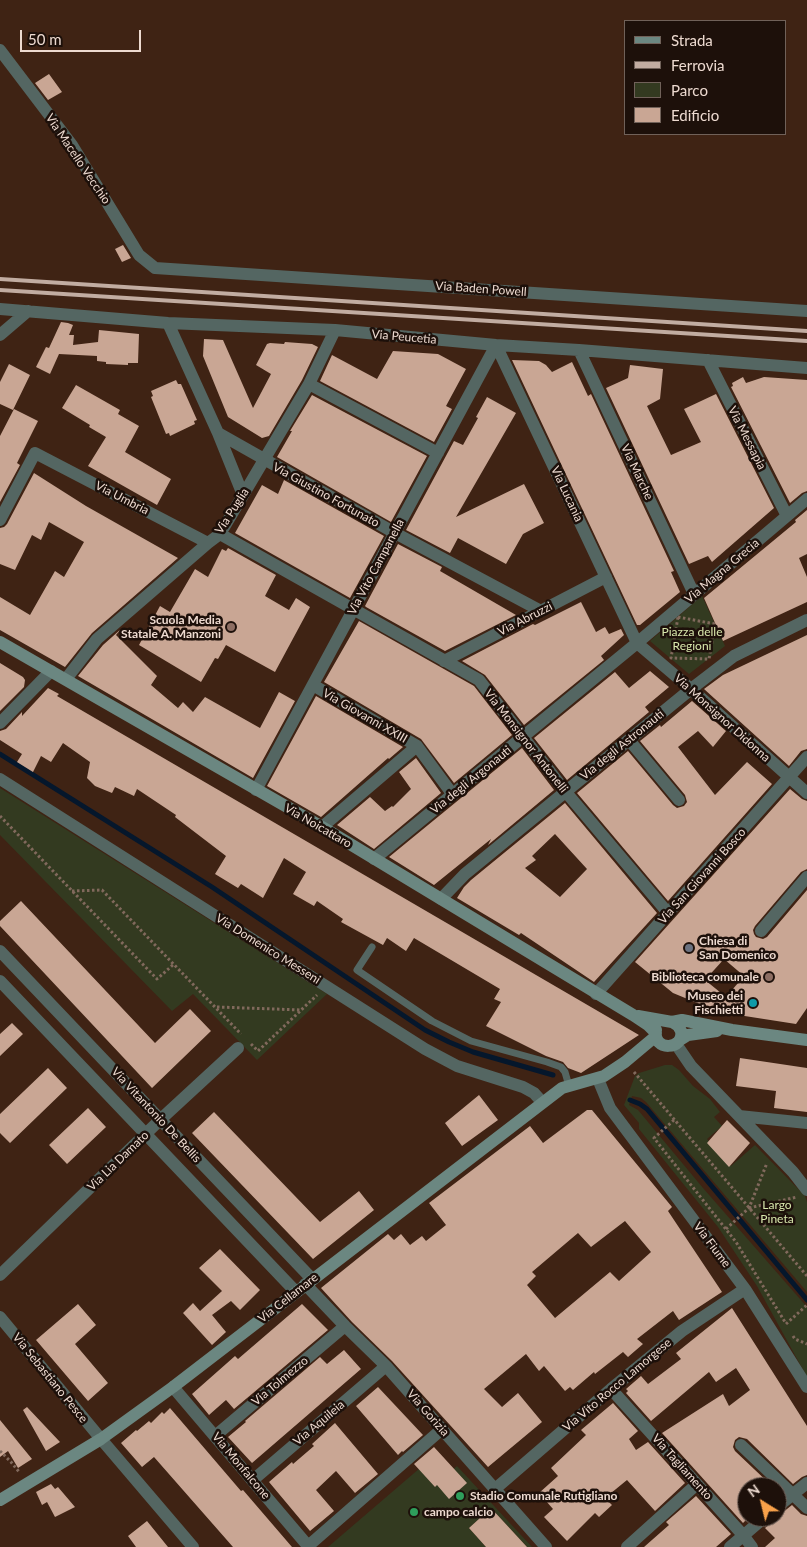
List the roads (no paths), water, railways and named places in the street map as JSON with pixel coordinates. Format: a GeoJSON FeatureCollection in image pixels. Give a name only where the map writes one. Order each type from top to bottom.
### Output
{"type":"FeatureCollection","features":[{"type":"Feature","properties":{"kind":"street","name":"Via Macello Vecchio"},"geometry":{"type":"LineString","coordinates":[[0,50],[72,145],[139,255],[155,268]]}},
{"type":"Feature","properties":{"kind":"street","name":"Via Baden Powell"},"geometry":{"type":"LineString","coordinates":[[155,268],[807,311]]}},
{"type":"Feature","properties":{"kind":"street","name":"Via Peucetia"},"geometry":{"type":"LineString","coordinates":[[0,309],[168,323],[335,330],[496,345],[807,368]]}},
{"type":"Feature","properties":{"kind":"street"},"geometry":{"type":"LineString","coordinates":[[0,335],[28,311]]}},
{"type":"Feature","properties":{"kind":"street"},"geometry":{"type":"LineString","coordinates":[[168,323],[218,433],[243,495]]}},
{"type":"Feature","properties":{"kind":"street","name":"Via Puglia"},"geometry":{"type":"LineString","coordinates":[[66,678],[97,639],[220,534],[309,384],[335,330]]}},
{"type":"Feature","properties":{"kind":"street","name":"Via Vito Campanella"},"geometry":{"type":"LineString","coordinates":[[256,790],[496,345]]}},
{"type":"Feature","properties":{"kind":"street","name":"Via Lucania"},"geometry":{"type":"LineString","coordinates":[[496,345],[637,643]]}},
{"type":"Feature","properties":{"kind":"street","name":"Via Marche"},"geometry":{"type":"LineString","coordinates":[[579,350],[694,594]]}},
{"type":"Feature","properties":{"kind":"street","name":"Via Messapia"},"geometry":{"type":"LineString","coordinates":[[708,360],[787,516]]}},
{"type":"Feature","properties":{"kind":"street"},"geometry":{"type":"LineString","coordinates":[[309,384],[438,453]]}},
{"type":"Feature","properties":{"kind":"street","name":"Via Giustino Fortunato"},"geometry":{"type":"LineString","coordinates":[[218,433],[395,533],[541,612]]}},
{"type":"Feature","properties":{"kind":"street","name":"Via Umbria"},"geometry":{"type":"LineString","coordinates":[[0,520],[35,453],[208,543]]}},
{"type":"Feature","properties":{"kind":"street","name":"Via Magna Grecia"},"geometry":{"type":"LineString","coordinates":[[637,643],[807,499]]}},
{"type":"Feature","properties":{"kind":"street","name":"Via Monsignor Antonelli"},"geometry":{"type":"LineString","coordinates":[[220,534],[479,680],[565,791],[668,913]]}},
{"type":"Feature","properties":{"kind":"street","name":"Via Abruzzi"},"geometry":{"type":"LineString","coordinates":[[444,661],[606,578]]}},
{"type":"Feature","properties":{"kind":"street","name":"Via degli Astronauti"},"geometry":{"type":"LineString","coordinates":[[441,898],[465,874],[565,791],[734,656],[807,620]]}},
{"type":"Feature","properties":{"kind":"street","name":"Via Noicattaro"},"geometry":{"type":"LineString","coordinates":[[0,642],[66,678],[441,898],[633,1015],[648,1025],[656,1035]]}},
{"type":"Feature","properties":{"kind":"street","name":"Via Monsignor Didonna"},"geometry":{"type":"LineString","coordinates":[[637,643],[807,793]]}},
{"type":"Feature","properties":{"kind":"street","name":"Via degli Argonauti"},"geometry":{"type":"LineString","coordinates":[[374,859],[637,643]]}},
{"type":"Feature","properties":{"kind":"street"},"geometry":{"type":"LineString","coordinates":[[0,723],[52,671]]}},
{"type":"Feature","properties":{"kind":"street","name":"Via Giovanni XXIII"},"geometry":{"type":"LineString","coordinates":[[312,685],[417,746],[453,795]]}},
{"type":"Feature","properties":{"kind":"street"},"geometry":{"type":"LineString","coordinates":[[628,740],[679,800]]}},
{"type":"Feature","properties":{"kind":"street"},"geometry":{"type":"LineString","coordinates":[[322,827],[417,746]]}},
{"type":"Feature","properties":{"kind":"street","name":"Via San Giovanni Bosco"},"geometry":{"type":"LineString","coordinates":[[596,994],[807,757]]}},
{"type":"Feature","properties":{"kind":"street","name":"Via Domenico Messeni"},"geometry":{"type":"LineString","coordinates":[[0,779],[425,1049],[457,1066],[523,1087],[534,1093],[542,1102]]}},
{"type":"Feature","properties":{"kind":"street"},"geometry":{"type":"LineString","coordinates":[[761,931],[807,877]]}},
{"type":"Feature","properties":{"kind":"street","name":"Via Vitantonio De Bellis"},"geometry":{"type":"LineString","coordinates":[[0,951],[161,1119],[304,1285]]}},
{"type":"Feature","properties":{"kind":"street"},"geometry":{"type":"LineString","coordinates":[[0,981],[146,1134],[304,1285]]}},
{"type":"Feature","properties":{"kind":"street","name":"Via Noicattaro"},"geometry":{"type":"LineString","coordinates":[[633,1015],[669,1022],[682,1020],[732,1030]]}},
{"type":"Feature","properties":{"kind":"street"},"geometry":{"type":"LineString","coordinates":[[625,1062],[656,1035],[660,1025],[669,1022],[677,1025],[681,1034],[675,1043]]}},
{"type":"Feature","properties":{"kind":"street"},"geometry":{"type":"LineString","coordinates":[[625,1062],[675,1043],[688,1035],[700,1032],[732,1030],[807,1040]]}},
{"type":"Feature","properties":{"kind":"street"},"geometry":{"type":"LineString","coordinates":[[656,1035],[660,1043],[675,1043]]}},
{"type":"Feature","properties":{"kind":"street"},"geometry":{"type":"LineString","coordinates":[[675,1043],[691,1066],[793,1172],[802,1193]]}},
{"type":"Feature","properties":{"kind":"street","name":"Via Lia Damato"},"geometry":{"type":"LineString","coordinates":[[0,1275],[161,1119],[238,1048]]}},
{"type":"Feature","properties":{"kind":"street","name":"Via Cellamare"},"geometry":{"type":"LineString","coordinates":[[0,1500],[101,1439],[173,1387],[542,1102],[562,1088],[598,1079],[612,1072],[625,1062]]}},
{"type":"Feature","properties":{"kind":"street","name":"Via Fiume"},"geometry":{"type":"LineString","coordinates":[[598,1079],[610,1108],[745,1289],[807,1387]]}},
{"type":"Feature","properties":{"kind":"street"},"geometry":{"type":"LineString","coordinates":[[739,1116],[807,1123]]}},
{"type":"Feature","properties":{"kind":"street","name":"Via Gorizia"},"geometry":{"type":"LineString","coordinates":[[304,1285],[386,1366],[546,1547]]}},
{"type":"Feature","properties":{"kind":"street","name":"Via Vito Rocco Lamorgese"},"geometry":{"type":"LineString","coordinates":[[495,1489],[611,1389],[682,1331],[745,1289]]}},
{"type":"Feature","properties":{"kind":"street","name":"Via Sebastiano Pesce"},"geometry":{"type":"LineString","coordinates":[[0,1317],[193,1547]]}},
{"type":"Feature","properties":{"kind":"street","name":"Via Tolmezzo"},"geometry":{"type":"LineString","coordinates":[[215,1436],[345,1326]]}},
{"type":"Feature","properties":{"kind":"street","name":"Via Aquileia"},"geometry":{"type":"LineString","coordinates":[[253,1480],[386,1366]]}},
{"type":"Feature","properties":{"kind":"street","name":"Via Monfalcone"},"geometry":{"type":"LineString","coordinates":[[173,1387],[308,1546]]}},
{"type":"Feature","properties":{"kind":"street","name":"Via Tagliamento"},"geometry":{"type":"LineString","coordinates":[[611,1389],[752,1547]]}},
{"type":"Feature","properties":{"kind":"street"},"geometry":{"type":"LineString","coordinates":[[308,1546],[442,1429]]}},
{"type":"Feature","properties":{"kind":"street"},"geometry":{"type":"LineString","coordinates":[[741,1445],[807,1508]]}},
{"type":"Feature","properties":{"kind":"street"},"geometry":{"type":"LineString","coordinates":[[787,1499],[807,1483]]}},
{"type":"Feature","properties":{"kind":"street"},"geometry":{"type":"LineString","coordinates":[[627,1547],[697,1484]]}},
{"type":"Feature","properties":{"kind":"street"},"geometry":{"type":"LineString","coordinates":[[730,1547],[753,1527]]}},
{"type":"Feature","properties":{"kind":"lane"},"geometry":{"type":"LineString","coordinates":[[372,947],[358,970],[432,1021],[471,1041],[561,1067],[565,1072],[569,1086]]}},
{"type":"Feature","properties":{"kind":"waterway"},"geometry":{"type":"LineString","coordinates":[[0,754],[212,887],[425,1030],[473,1052],[553,1075]]}},
{"type":"Feature","properties":{"kind":"waterway"},"geometry":{"type":"LineString","coordinates":[[630,1100],[647,1109],[807,1300]]}},
{"type":"Feature","properties":{"kind":"railway"},"geometry":{"type":"LineString","coordinates":[[0,279],[807,331]]}},
{"type":"Feature","properties":{"kind":"railway"},"geometry":{"type":"LineString","coordinates":[[0,290],[807,341]]}},
{"type":"Feature","properties":{"kind":"place","name":"Scuola Media Statale A. Manzoni"},"geometry":{"type":"Point","coordinates":[231,627]}},
{"type":"Feature","properties":{"kind":"place","name":"Chiesa di San Domenico"},"geometry":{"type":"Point","coordinates":[689,948]}},
{"type":"Feature","properties":{"kind":"place","name":"Biblioteca comunale"},"geometry":{"type":"Point","coordinates":[769,977]}},
{"type":"Feature","properties":{"kind":"place","name":"Museo dei Fischietti"},"geometry":{"type":"Point","coordinates":[753,1003]}},
{"type":"Feature","properties":{"kind":"place","name":"Stadio Comunale Rutigliano"},"geometry":{"type":"Point","coordinates":[460,1496]}},
{"type":"Feature","properties":{"kind":"place","name":"campo calcio"},"geometry":{"type":"Point","coordinates":[414,1512]}},
{"type":"Feature","properties":{"kind":"park label","name":"Piazza delle Regioni"},"geometry":{"type":"Point","coordinates":[692,639]}},
{"type":"Feature","properties":{"kind":"park label","name":"Largo Pineta"},"geometry":{"type":"Point","coordinates":[777,1212]}}]}
